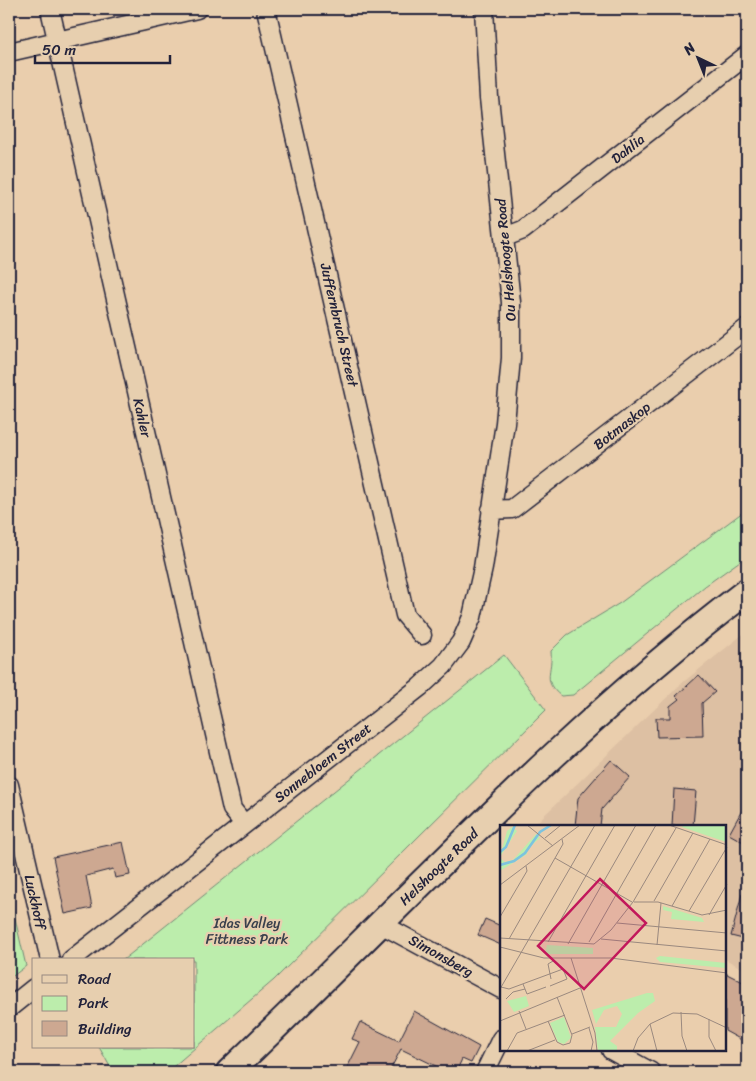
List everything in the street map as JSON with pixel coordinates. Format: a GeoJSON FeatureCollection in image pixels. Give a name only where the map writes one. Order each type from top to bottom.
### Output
{"type":"FeatureCollection","features":[{"type":"Feature","properties":{"kind":"main road","name":"Helshoogte Road"},"geometry":{"type":"LineString","coordinates":[[229,1072],[552,757],[643,676],[747,591]]}},
{"type":"Feature","properties":{"kind":"street","name":"Kahler"},"geometry":{"type":"LineString","coordinates":[[50,9],[232,809],[244,824]]}},
{"type":"Feature","properties":{"kind":"street"},"geometry":{"type":"LineString","coordinates":[[9,52],[197,9]]}},
{"type":"Feature","properties":{"kind":"street","name":"Juffernbruch Street"},"geometry":{"type":"LineString","coordinates":[[266,9],[405,615],[422,635]]}},
{"type":"Feature","properties":{"kind":"street","name":"Ou Helshoogte Road"},"geometry":{"type":"LineString","coordinates":[[484,9],[489,98],[511,302],[511,358],[505,423],[491,510]]}},
{"type":"Feature","properties":{"kind":"street","name":"Dahlia"},"geometry":{"type":"LineString","coordinates":[[505,237],[523,230],[747,55]]}},
{"type":"Feature","properties":{"kind":"street","name":"Botmaskop"},"geometry":{"type":"LineString","coordinates":[[491,510],[512,509],[747,328]]}},
{"type":"Feature","properties":{"kind":"street","name":"Sonnebloem Street"},"geometry":{"type":"LineString","coordinates":[[74,958],[420,687],[443,666],[461,642],[472,617],[484,568],[491,510]]}},
{"type":"Feature","properties":{"kind":"street","name":"Luckhoff"},"geometry":{"type":"LineString","coordinates":[[9,785],[50,958]]}},
{"type":"Feature","properties":{"kind":"street","name":"Simonsberg"},"geometry":{"type":"LineString","coordinates":[[381,924],[500,988]]}},
{"type":"Feature","properties":{"kind":"street"},"geometry":{"type":"LineString","coordinates":[[9,1008],[32,990]]}},
{"type":"Feature","properties":{"kind":"street"},"geometry":{"type":"LineString","coordinates":[[485,1072],[500,1041]]}},
{"type":"Feature","properties":{"kind":"street"},"geometry":{"type":"LineString","coordinates":[[613,1051],[651,1072]]}},
{"type":"Feature","properties":{"kind":"shaded area"},"geometry":{"type":"Polygon","coordinates":[[[747,631],[747,971],[726,960],[726,825],[534,825],[681,684],[747,631]]]}},
{"type":"Feature","properties":{"kind":"green space"},"geometry":{"type":"Polygon","coordinates":[[[747,509],[747,556],[705,586],[573,695],[561,696],[555,691],[551,686],[549,676],[551,651],[567,635],[620,603],[747,509]]]}},
{"type":"Feature","properties":{"kind":"green space","name":"Idas Valley Fittness Park"},"geometry":{"type":"Polygon","coordinates":[[[504,655],[546,710],[274,980],[195,1048],[195,958],[125,958],[504,655]]]}},
{"type":"Feature","properties":{"kind":"green space"},"geometry":{"type":"Polygon","coordinates":[[[9,901],[11,901],[26,966],[9,979],[9,901]]]}},
{"type":"Feature","properties":{"kind":"green space","name":"Idas Valley Fittness Park"},"geometry":{"type":"Polygon","coordinates":[[[100,1048],[195,1048],[167,1072],[113,1072],[100,1048]]]}},
{"type":"Feature","properties":{"kind":"building"},"geometry":{"type":"Polygon","coordinates":[[[699,675],[715,692],[702,703],[703,736],[657,737],[656,718],[670,718],[670,706],[679,699],[676,696],[699,675]]]}},
{"type":"Feature","properties":{"kind":"building"},"geometry":{"type":"Polygon","coordinates":[[[611,760],[630,777],[602,809],[600,825],[575,825],[578,798],[611,760]]]}},
{"type":"Feature","properties":{"kind":"building"},"geometry":{"type":"Polygon","coordinates":[[[674,789],[696,791],[693,825],[672,825],[674,789]]]}},
{"type":"Feature","properties":{"kind":"building"},"geometry":{"type":"Polygon","coordinates":[[[747,801],[747,844],[729,834],[747,801]]]}},
{"type":"Feature","properties":{"kind":"building"},"geometry":{"type":"Polygon","coordinates":[[[123,842],[130,875],[115,878],[113,869],[86,876],[92,908],[65,914],[53,857],[123,842]]]}},
{"type":"Feature","properties":{"kind":"building"},"geometry":{"type":"Polygon","coordinates":[[[742,894],[747,894],[747,940],[731,936],[742,894]]]}},
{"type":"Feature","properties":{"kind":"building"},"geometry":{"type":"Polygon","coordinates":[[[485,919],[500,926],[500,945],[478,935],[485,919]]]}},
{"type":"Feature","properties":{"kind":"building"},"geometry":{"type":"Polygon","coordinates":[[[726,974],[747,984],[747,1043],[726,1032],[726,974]]]}},
{"type":"Feature","properties":{"kind":"building"},"geometry":{"type":"Polygon","coordinates":[[[414,1011],[479,1047],[471,1063],[462,1059],[456,1072],[435,1072],[438,1067],[401,1049],[389,1072],[345,1072],[360,1042],[352,1039],[360,1022],[399,1041],[414,1011]]]}}]}
